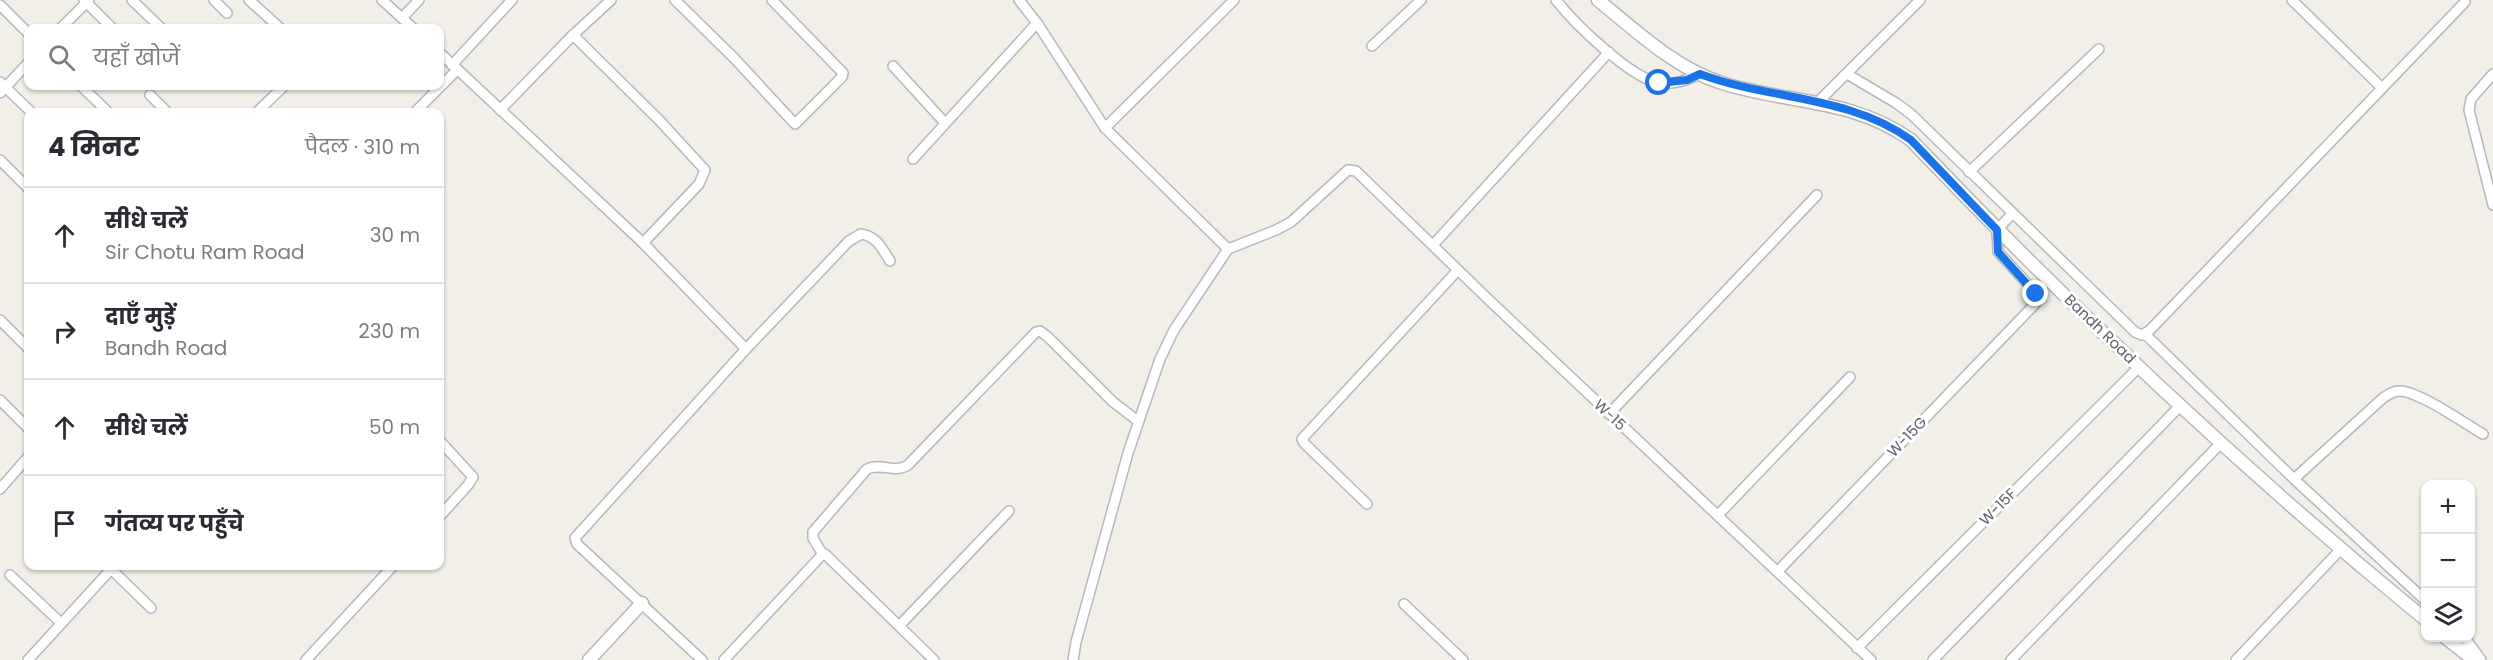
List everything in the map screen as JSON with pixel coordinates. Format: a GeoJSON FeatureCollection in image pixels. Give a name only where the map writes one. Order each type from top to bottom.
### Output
{"type":"FeatureCollection","features":[{"type":"Feature","properties":{"kind":"street"},"geometry":{"type":"LineString","coordinates":[[132,0],[157,24]]}},
{"type":"Feature","properties":{"kind":"street"},"geometry":{"type":"LineString","coordinates":[[214,0],[227,13]]}},
{"type":"Feature","properties":{"kind":"street"},"geometry":{"type":"LineString","coordinates":[[249,0],[276,24]]}},
{"type":"Feature","properties":{"kind":"street"},"geometry":{"type":"LineString","coordinates":[[382,0],[409,24]]}},
{"type":"Feature","properties":{"kind":"street"},"geometry":{"type":"LineString","coordinates":[[402,18],[419,0]]}},
{"type":"Feature","properties":{"kind":"street"},"geometry":{"type":"LineString","coordinates":[[444,79],[512,0]]}},
{"type":"Feature","properties":{"kind":"street"},"geometry":{"type":"LineString","coordinates":[[500,110],[573,35],[611,0]]}},
{"type":"Feature","properties":{"kind":"street"},"geometry":{"type":"LineString","coordinates":[[675,0],[734,58],[795,124],[842,77],[843,73],[774,1]]}},
{"type":"Feature","properties":{"kind":"street"},"geometry":{"type":"LineString","coordinates":[[1019,0],[1037,23],[1105,128],[1228,249],[1166,345],[1138,421],[1076,642],[1073,660]]}},
{"type":"Feature","properties":{"kind":"street"},"geometry":{"type":"LineString","coordinates":[[1105,128],[1234,0]]}},
{"type":"Feature","properties":{"kind":"street"},"geometry":{"type":"LineString","coordinates":[[1372,46],[1421,0]]}},
{"type":"Feature","properties":{"kind":"street"},"geometry":{"type":"LineString","coordinates":[[1556,0],[1609,52],[1638,75],[1659,83],[1687,80],[1700,74]]}},
{"type":"Feature","properties":{"kind":"street","name":"Bandh Road"},"geometry":{"type":"LineString","coordinates":[[1598,0],[1638,32],[1700,74],[1733,86],[1819,101],[1869,117],[1899,131],[1911,140],[1997,230],[2179,407],[2340,550],[2421,616]]}},
{"type":"Feature","properties":{"kind":"street"},"geometry":{"type":"LineString","coordinates":[[1819,101],[1920,0]]}},
{"type":"Feature","properties":{"kind":"street"},"geometry":{"type":"LineString","coordinates":[[2292,0],[2382,88]]}},
{"type":"Feature","properties":{"kind":"street"},"geometry":{"type":"LineString","coordinates":[[65,24],[86,1],[108,24]]}},
{"type":"Feature","properties":{"kind":"street"},"geometry":{"type":"LineString","coordinates":[[2145,334],[2465,2]]}},
{"type":"Feature","properties":{"kind":"street"},"geometry":{"type":"LineString","coordinates":[[0,5],[24,29]]}},
{"type":"Feature","properties":{"kind":"street"},"geometry":{"type":"LineString","coordinates":[[913,159],[1037,23]]}},
{"type":"Feature","properties":{"kind":"street"},"geometry":{"type":"LineString","coordinates":[[573,35],[660,120],[705,170],[699,184],[643,243]]}},
{"type":"Feature","properties":{"kind":"street"},"geometry":{"type":"LineString","coordinates":[[1969,172],[2099,49]]}},
{"type":"Feature","properties":{"kind":"street"},"geometry":{"type":"LineString","coordinates":[[1433,245],[1609,52]]}},
{"type":"Feature","properties":{"kind":"street"},"geometry":{"type":"LineString","coordinates":[[444,57],[643,243],[746,349]]}},
{"type":"Feature","properties":{"kind":"street"},"geometry":{"type":"LineString","coordinates":[[892,66],[945,123]]}},
{"type":"Feature","properties":{"kind":"street"},"geometry":{"type":"LineString","coordinates":[[24,67],[2,88],[26,108]]}},
{"type":"Feature","properties":{"kind":"street"},"geometry":{"type":"LineString","coordinates":[[2493,74],[2471,99],[2469,110],[2493,205]]}},
{"type":"Feature","properties":{"kind":"street"},"geometry":{"type":"LineString","coordinates":[[1847,75],[1911,114],[2135,332],[2145,334],[2294,479],[2421,596]]}},
{"type":"Feature","properties":{"kind":"street"},"geometry":{"type":"LineString","coordinates":[[85,90],[104,108]]}},
{"type":"Feature","properties":{"kind":"street"},"geometry":{"type":"LineString","coordinates":[[261,108],[280,90]]}},
{"type":"Feature","properties":{"kind":"street"},"geometry":{"type":"LineString","coordinates":[[419,108],[434,90]]}},
{"type":"Feature","properties":{"kind":"street"},"geometry":{"type":"LineString","coordinates":[[150,95],[163,108]]}},
{"type":"Feature","properties":{"kind":"street"},"geometry":{"type":"LineString","coordinates":[[0,160],[24,184]]}},
{"type":"Feature","properties":{"kind":"street","name":"W-15"},"geometry":{"type":"LineString","coordinates":[[1228,249],[1291,222],[1351,169],[1356,171],[1870,660]]}},
{"type":"Feature","properties":{"kind":"street"},"geometry":{"type":"LineString","coordinates":[[1609,414],[1817,195]]}},
{"type":"Feature","properties":{"kind":"street"},"geometry":{"type":"LineString","coordinates":[[1997,230],[2012,214]]}},
{"type":"Feature","properties":{"kind":"street","name":"W-15G"},"geometry":{"type":"LineString","coordinates":[[1778,571],[2036,303],[2034,291],[1998,252],[1997,230]]}},
{"type":"Feature","properties":{"kind":"street"},"geometry":{"type":"LineString","coordinates":[[702,660],[577,544],[575,538],[746,349],[855,236],[861,234],[874,238],[890,261]]}},
{"type":"Feature","properties":{"kind":"street"},"geometry":{"type":"LineString","coordinates":[[1367,504],[1302,439],[1458,270]]}},
{"type":"Feature","properties":{"kind":"street"},"geometry":{"type":"LineString","coordinates":[[0,320],[24,344]]}},
{"type":"Feature","properties":{"kind":"street"},"geometry":{"type":"LineString","coordinates":[[933,660],[827,555],[823,555],[813,538],[813,532],[867,469],[876,465],[895,470],[908,465],[1036,332],[1040,331],[1113,402],[1138,421]]}},
{"type":"Feature","properties":{"kind":"street","name":"W-15F"},"geometry":{"type":"LineString","coordinates":[[1857,648],[2139,367]]}},
{"type":"Feature","properties":{"kind":"street"},"geometry":{"type":"LineString","coordinates":[[1718,515],[1850,377]]}},
{"type":"Feature","properties":{"kind":"street"},"geometry":{"type":"LineString","coordinates":[[2294,479],[2383,398],[2394,392],[2403,391],[2417,396],[2483,434]]}},
{"type":"Feature","properties":{"kind":"street"},"geometry":{"type":"LineString","coordinates":[[0,400],[24,424]]}},
{"type":"Feature","properties":{"kind":"street"},"geometry":{"type":"LineString","coordinates":[[1933,660],[2179,407]]}},
{"type":"Feature","properties":{"kind":"street"},"geometry":{"type":"LineString","coordinates":[[2011,660],[2220,444]]}},
{"type":"Feature","properties":{"kind":"street"},"geometry":{"type":"LineString","coordinates":[[444,445],[473,477],[444,512]]}},
{"type":"Feature","properties":{"kind":"street"},"geometry":{"type":"LineString","coordinates":[[0,489],[24,462]]}},
{"type":"Feature","properties":{"kind":"street"},"geometry":{"type":"LineString","coordinates":[[900,625],[1009,511]]}},
{"type":"Feature","properties":{"kind":"street"},"geometry":{"type":"LineString","coordinates":[[2236,660],[2340,550]]}},
{"type":"Feature","properties":{"kind":"street"},"geometry":{"type":"LineString","coordinates":[[724,660],[823,555]]}},
{"type":"Feature","properties":{"kind":"street"},"geometry":{"type":"LineString","coordinates":[[28,660],[109,570]]}},
{"type":"Feature","properties":{"kind":"street"},"geometry":{"type":"LineString","coordinates":[[115,570],[150,608]]}},
{"type":"Feature","properties":{"kind":"street"},"geometry":{"type":"LineString","coordinates":[[306,660],[389,570]]}},
{"type":"Feature","properties":{"kind":"street"},"geometry":{"type":"LineString","coordinates":[[9,575],[61,623]]}},
{"type":"Feature","properties":{"kind":"street"},"geometry":{"type":"LineString","coordinates":[[589,660],[642,603]]}},
{"type":"Feature","properties":{"kind":"street"},"geometry":{"type":"LineString","coordinates":[[1404,604],[1463,660]]}},
{"type":"Feature","properties":{"kind":"street"},"geometry":{"type":"LineString","coordinates":[[2451,642],[2474,660]]}},
{"type":"Feature","properties":{"kind":"street"},"geometry":{"type":"LineString","coordinates":[[2468,642],[2481,660]]}},
{"type":"Feature","properties":{"kind":"route"},"geometry":{"type":"LineString","coordinates":[[1659,83],[1687,80],[1700,74],[1733,86],[1819,101],[1869,117],[1899,131],[1911,140],[1997,230],[1998,252],[2036,294]]}}]}
